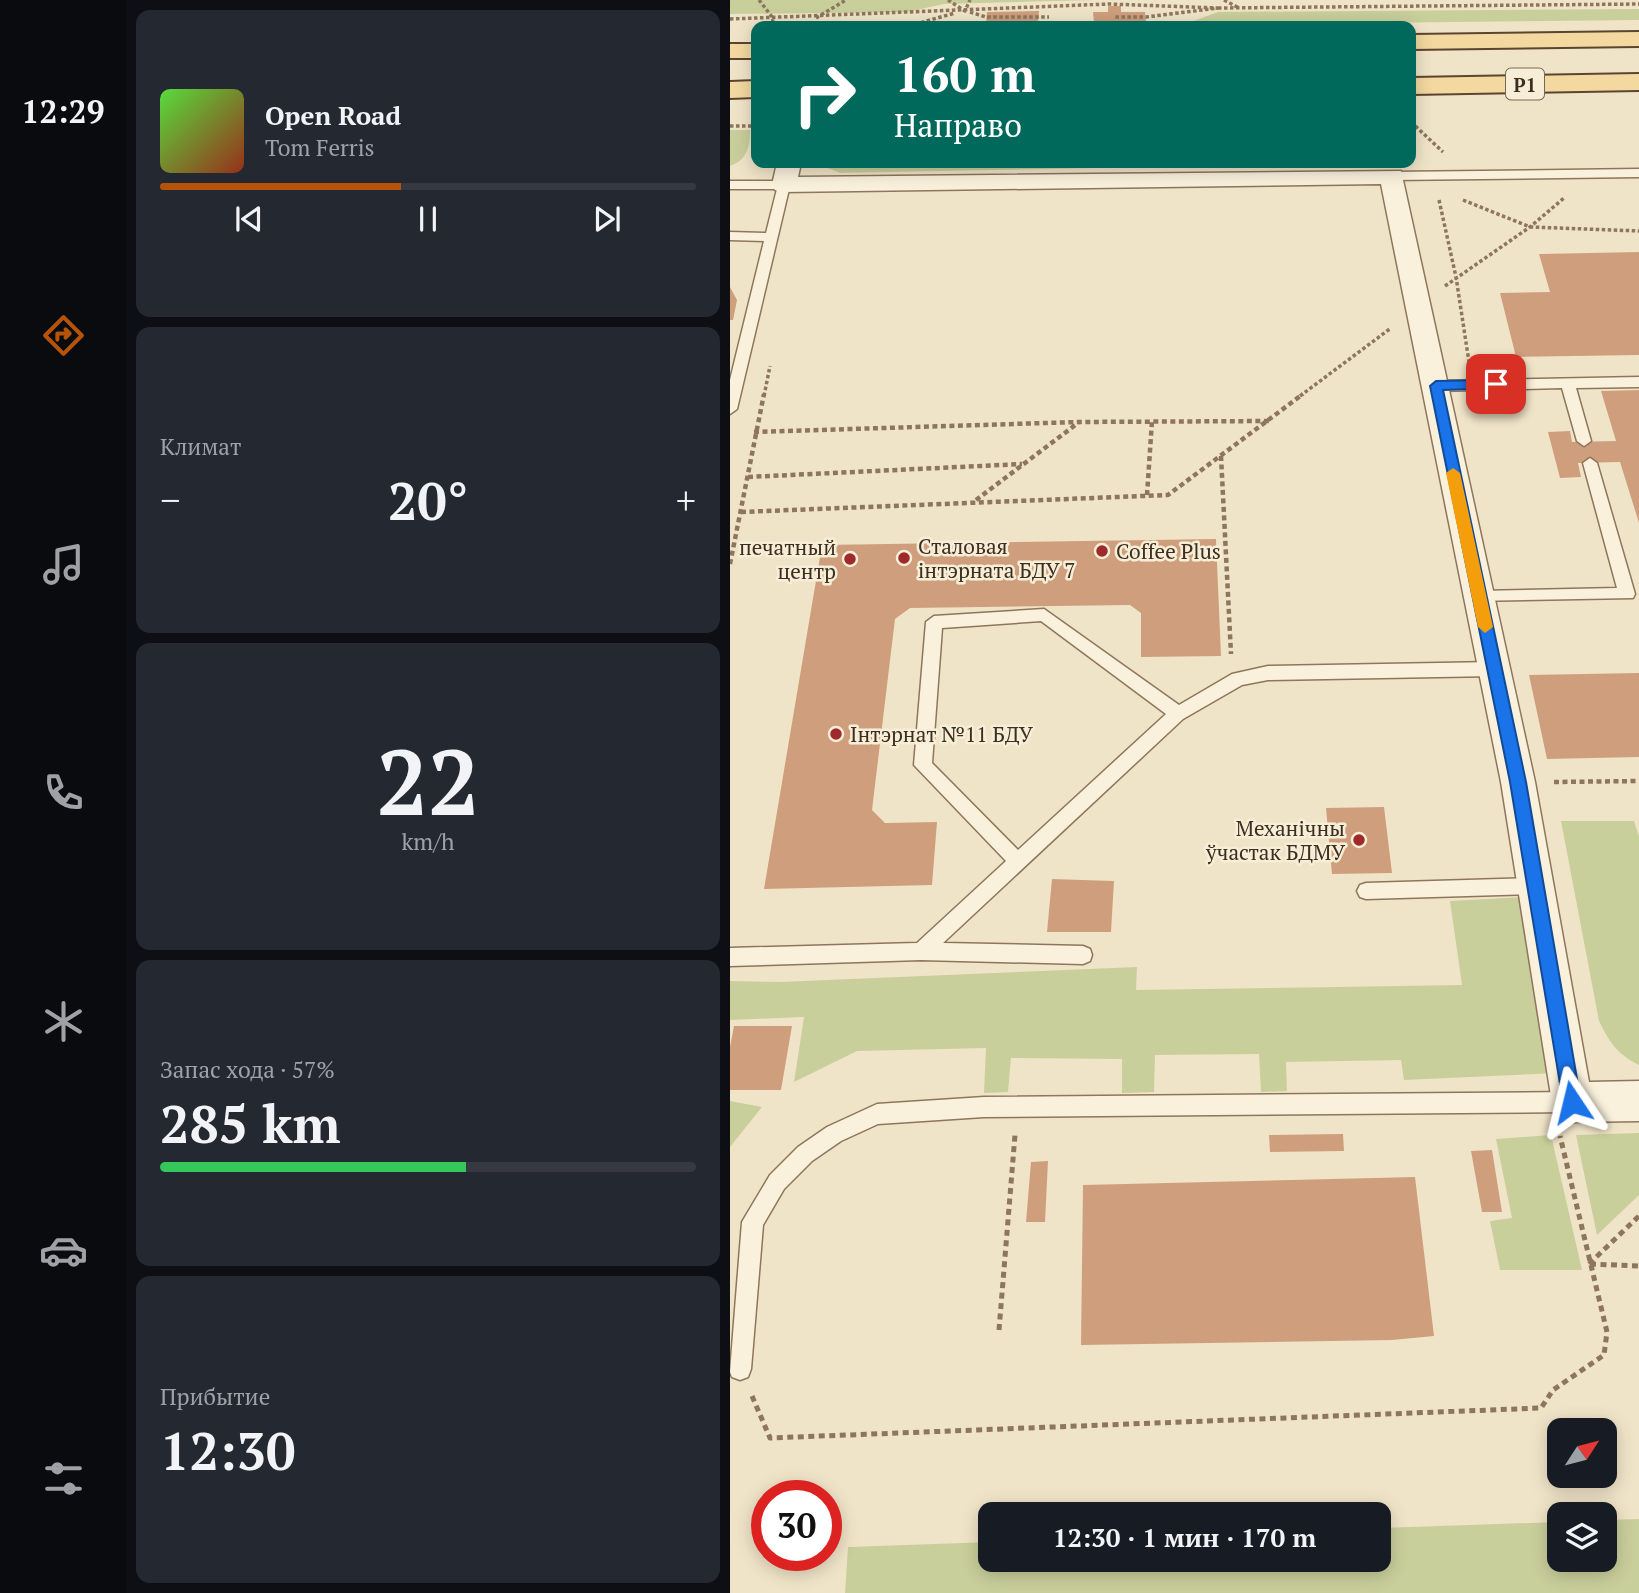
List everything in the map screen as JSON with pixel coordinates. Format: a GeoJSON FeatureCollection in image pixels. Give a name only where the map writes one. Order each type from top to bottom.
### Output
{"type":"FeatureCollection","features":[{"type":"Feature","properties":{"kind":"main road","name":"Р1"},"geometry":{"type":"LineString","coordinates":[[1416,42],[1639,39]]}},
{"type":"Feature","properties":{"kind":"main road"},"geometry":{"type":"LineString","coordinates":[[730,51],[751,51]]}},
{"type":"Feature","properties":{"kind":"main road","name":"Р1"},"geometry":{"type":"LineString","coordinates":[[1416,86],[1639,82]]}},
{"type":"Feature","properties":{"kind":"main road"},"geometry":{"type":"LineString","coordinates":[[730,90],[751,89]]}},
{"type":"Feature","properties":{"kind":"street"},"geometry":{"type":"LineString","coordinates":[[787,174],[1392,176],[1422,307],[1478,597],[1518,782],[1535,886],[1565,1114],[1639,1101]]}},
{"type":"Feature","properties":{"kind":"lane"},"geometry":{"type":"LineString","coordinates":[[1392,176],[1639,173]]}},
{"type":"Feature","properties":{"kind":"lane"},"geometry":{"type":"LineString","coordinates":[[730,185],[787,174],[730,409]]}},
{"type":"Feature","properties":{"kind":"lane"},"geometry":{"type":"LineString","coordinates":[[730,236],[770,237]]}},
{"type":"Feature","properties":{"kind":"lane"},"geometry":{"type":"LineString","coordinates":[[1436,386],[1639,382]]}},
{"type":"Feature","properties":{"kind":"lane"},"geometry":{"type":"LineString","coordinates":[[1568,383],[1584,442]]}},
{"type":"Feature","properties":{"kind":"lane"},"geometry":{"type":"LineString","coordinates":[[1478,597],[1627,594],[1590,463]]}},
{"type":"Feature","properties":{"kind":"lane"},"geometry":{"type":"LineString","coordinates":[[1019,861],[1005,850],[923,765],[934,622],[1044,615],[1167,703],[1177,714]]}},
{"type":"Feature","properties":{"kind":"lane"},"geometry":{"type":"LineString","coordinates":[[921,951],[1177,714],[1238,679],[1268,673],[1495,669]]}},
{"type":"Feature","properties":{"kind":"lane"},"geometry":{"type":"LineString","coordinates":[[1366,891],[1535,886]]}},
{"type":"Feature","properties":{"kind":"lane"},"geometry":{"type":"LineString","coordinates":[[730,957],[921,951],[1083,955]]}},
{"type":"Feature","properties":{"kind":"lane"},"geometry":{"type":"LineString","coordinates":[[740,1369],[753,1222],[777,1182],[805,1154],[834,1134],[877,1114],[984,1107],[1565,1114]]}},
{"type":"Feature","properties":{"kind":"path"},"geometry":{"type":"LineString","coordinates":[[759,0],[773,21]]}},
{"type":"Feature","properties":{"kind":"path"},"geometry":{"type":"LineString","coordinates":[[815,19],[846,0]]}},
{"type":"Feature","properties":{"kind":"path"},"geometry":{"type":"LineString","coordinates":[[948,0],[965,10],[986,17],[1049,17]]}},
{"type":"Feature","properties":{"kind":"path"},"geometry":{"type":"LineString","coordinates":[[926,21],[965,10],[970,0]]}},
{"type":"Feature","properties":{"kind":"path"},"geometry":{"type":"LineString","coordinates":[[1098,3],[1105,0]]}},
{"type":"Feature","properties":{"kind":"path"},"geometry":{"type":"LineString","coordinates":[[1224,0],[1239,8]]}},
{"type":"Feature","properties":{"kind":"path"},"geometry":{"type":"LineString","coordinates":[[730,19],[815,19],[1098,3],[1180,2],[1218,8]]}},
{"type":"Feature","properties":{"kind":"path"},"geometry":{"type":"LineString","coordinates":[[1113,17],[1146,17],[1218,8],[1639,4]]}},
{"type":"Feature","properties":{"kind":"path"},"geometry":{"type":"LineString","coordinates":[[730,126],[751,126]]}},
{"type":"Feature","properties":{"kind":"path"},"geometry":{"type":"LineString","coordinates":[[741,512],[976,500],[1168,495],[1422,307],[1456,277],[1530,227],[1563,198],[1604,173]]}},
{"type":"Feature","properties":{"kind":"path"},"geometry":{"type":"LineString","coordinates":[[1461,199],[1530,227],[1639,231]]}},
{"type":"Feature","properties":{"kind":"path"},"geometry":{"type":"LineString","coordinates":[[1439,200],[1456,277]]}},
{"type":"Feature","properties":{"kind":"path"},"geometry":{"type":"LineString","coordinates":[[1147,495],[1152,421]]}},
{"type":"Feature","properties":{"kind":"path"},"geometry":{"type":"LineString","coordinates":[[754,432],[1078,422],[1271,421]]}},
{"type":"Feature","properties":{"kind":"path"},"geometry":{"type":"LineString","coordinates":[[976,500],[1078,422]]}},
{"type":"Feature","properties":{"kind":"path"},"geometry":{"type":"LineString","coordinates":[[1221,456],[1231,660]]}},
{"type":"Feature","properties":{"kind":"path"},"geometry":{"type":"LineString","coordinates":[[748,477],[1022,464]]}},
{"type":"Feature","properties":{"kind":"path"},"geometry":{"type":"LineString","coordinates":[[1518,782],[1638,781],[1639,790]]}},
{"type":"Feature","properties":{"kind":"path"},"geometry":{"type":"LineString","coordinates":[[740,1369],[770,1438],[1541,1408],[1553,1390],[1604,1354],[1607,1332],[1589,1264],[1565,1114]]}},
{"type":"Feature","properties":{"kind":"path"},"geometry":{"type":"LineString","coordinates":[[999,1330],[1016,1131]]}},
{"type":"Feature","properties":{"kind":"path"},"geometry":{"type":"LineString","coordinates":[[1589,1264],[1639,1215]]}},
{"type":"Feature","properties":{"kind":"path"},"geometry":{"type":"LineString","coordinates":[[1589,1264],[1639,1266]]}},
{"type":"Feature","properties":{"kind":"green space"},"geometry":{"type":"Polygon","coordinates":[[[730,0],[1096,0],[944,4],[907,12],[730,14],[730,0]]]}},
{"type":"Feature","properties":{"kind":"green space"},"geometry":{"type":"Polygon","coordinates":[[[1639,9],[1639,20],[1194,21],[1218,12],[1639,9]]]}},
{"type":"Feature","properties":{"kind":"green space"},"geometry":{"type":"Polygon","coordinates":[[[730,130],[750,130],[744,156],[730,166],[730,130]]]}},
{"type":"Feature","properties":{"kind":"green space"},"geometry":{"type":"Polygon","coordinates":[[[828,168],[1096,168],[840,173],[828,168]]]}},
{"type":"Feature","properties":{"kind":"green space"},"geometry":{"type":"Polygon","coordinates":[[[1561,821],[1634,821],[1640,840],[1639,1065],[1615,1047],[1599,1021],[1561,821]]]}},
{"type":"Feature","properties":{"kind":"green space"},"geometry":{"type":"Polygon","coordinates":[[[1523,897],[1556,1073],[1404,1080],[1401,1060],[1286,1062],[1287,1091],[1261,1092],[1259,1054],[1155,1055],[1154,1092],[1122,1093],[1122,1059],[1011,1058],[1008,1092],[984,1093],[986,1048],[857,1051],[794,1082],[804,1017],[730,1020],[730,981],[780,982],[1137,967],[1136,990],[1462,985],[1450,901],[1523,897]]]}},
{"type":"Feature","properties":{"kind":"green space"},"geometry":{"type":"Polygon","coordinates":[[[730,1101],[762,1107],[730,1147],[730,1101]]]}},
{"type":"Feature","properties":{"kind":"green space"},"geometry":{"type":"Polygon","coordinates":[[[1639,1133],[1639,1195],[1597,1235],[1576,1135],[1639,1133]]]}},
{"type":"Feature","properties":{"kind":"green space"},"geometry":{"type":"Polygon","coordinates":[[[1551,1135],[1582,1270],[1500,1270],[1490,1221],[1512,1218],[1496,1139],[1551,1135]]]}},
{"type":"Feature","properties":{"kind":"green space"},"geometry":{"type":"Polygon","coordinates":[[[1639,1519],[1639,1593],[845,1593],[848,1547],[978,1542],[978,1572],[1391,1572],[1391,1528],[1547,1522],[1547,1572],[1617,1572],[1617,1520],[1639,1519]]]}},
{"type":"Feature","properties":{"kind":"building"},"geometry":{"type":"Polygon","coordinates":[[[1108,6],[1121,6],[1121,12],[1145,12],[1146,21],[1094,21],[1093,12],[1108,12],[1108,6]]]}},
{"type":"Feature","properties":{"kind":"building"},"geometry":{"type":"Polygon","coordinates":[[[1039,11],[1038,21],[986,21],[987,12],[1039,11]]]}},
{"type":"Feature","properties":{"kind":"building"},"geometry":{"type":"Polygon","coordinates":[[[1640,252],[1640,355],[1516,357],[1500,293],[1550,292],[1539,254],[1640,252]]]}},
{"type":"Feature","properties":{"kind":"building"},"geometry":{"type":"Polygon","coordinates":[[[730,287],[737,300],[733,320],[730,320],[730,287]]]}},
{"type":"Feature","properties":{"kind":"building"},"geometry":{"type":"Polygon","coordinates":[[[1640,390],[1639,523],[1620,462],[1578,463],[1581,477],[1560,478],[1548,432],[1570,431],[1572,442],[1616,441],[1601,391],[1640,390]]]}},
{"type":"Feature","properties":{"kind":"building","name":"Інтэрнат №11 БДУ"},"geometry":{"type":"Polygon","coordinates":[[[1216,539],[1221,656],[1141,657],[1141,613],[1130,605],[910,608],[895,619],[872,810],[885,823],[937,822],[932,885],[764,889],[822,545],[1216,539]]]}},
{"type":"Feature","properties":{"kind":"building"},"geometry":{"type":"Polygon","coordinates":[[[1640,673],[1640,757],[1547,759],[1529,675],[1640,673]]]}},
{"type":"Feature","properties":{"kind":"building","name":"Механічны ўчастак БДМУ"},"geometry":{"type":"Polygon","coordinates":[[[1384,807],[1392,873],[1332,874],[1326,808],[1384,807]]]}},
{"type":"Feature","properties":{"kind":"building"},"geometry":{"type":"Polygon","coordinates":[[[1052,879],[1114,881],[1111,932],[1047,932],[1052,879]]]}},
{"type":"Feature","properties":{"kind":"building"},"geometry":{"type":"Polygon","coordinates":[[[734,1026],[792,1026],[781,1090],[730,1090],[730,1047],[734,1026]]]}},
{"type":"Feature","properties":{"kind":"building"},"geometry":{"type":"Polygon","coordinates":[[[1343,1134],[1344,1151],[1270,1152],[1269,1135],[1343,1134]]]}},
{"type":"Feature","properties":{"kind":"building"},"geometry":{"type":"Polygon","coordinates":[[[1492,1150],[1502,1212],[1482,1212],[1471,1151],[1492,1150]]]}},
{"type":"Feature","properties":{"kind":"building"},"geometry":{"type":"Polygon","coordinates":[[[1048,1161],[1045,1222],[1026,1222],[1031,1162],[1048,1161]]]}},
{"type":"Feature","properties":{"kind":"building"},"geometry":{"type":"Polygon","coordinates":[[[1415,1177],[1434,1336],[1392,1340],[1081,1345],[1083,1185],[1415,1177]]]}},
{"type":"Feature","properties":{"kind":"slow traffic"},"geometry":{"type":"LineString","coordinates":[[1453,473],[1485,627]]}},
{"type":"Feature","properties":{"kind":"place","name":"Coffee Plus"},"geometry":{"type":"Point","coordinates":[1102,551]}},
{"type":"Feature","properties":{"kind":"place","name":"Сталовая інтэрната БДУ 7"},"geometry":{"type":"Point","coordinates":[904,558]}},
{"type":"Feature","properties":{"kind":"place","name":"печатный центр"},"geometry":{"type":"Point","coordinates":[850,559]}},
{"type":"Feature","properties":{"kind":"place","name":"Інтэрнат №11 БДУ"},"geometry":{"type":"Point","coordinates":[836,734]}},
{"type":"Feature","properties":{"kind":"place","name":"Механічны ўчастак БДМУ"},"geometry":{"type":"Point","coordinates":[1359,840]}},
{"type":"Feature","properties":{"kind":"route"},"geometry":{"type":"LineString","coordinates":[[1496,384],[1436,386],[1518,782],[1572,1102]]}}]}
